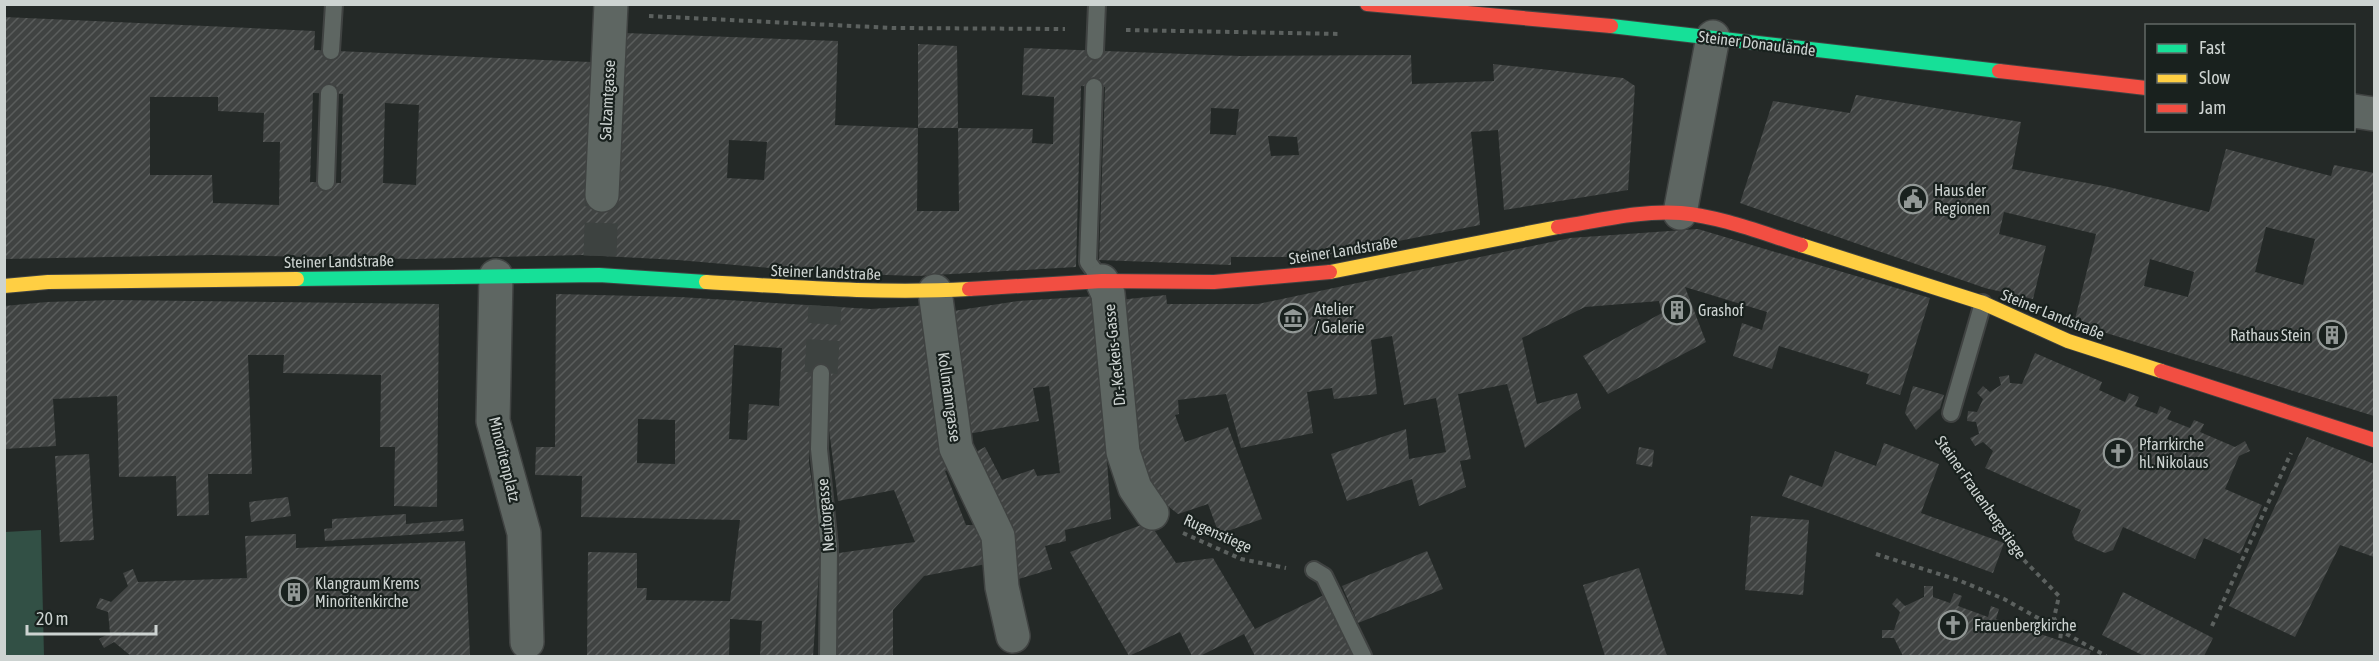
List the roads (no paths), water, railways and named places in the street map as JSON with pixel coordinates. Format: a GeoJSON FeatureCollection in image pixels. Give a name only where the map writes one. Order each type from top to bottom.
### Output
{"type":"FeatureCollection","features":[{"type":"Feature","properties":{"kind":"street","name":"Salzamtgasse"},"geometry":{"type":"LineString","coordinates":[[603,195],[611,4]]}},
{"type":"Feature","properties":{"kind":"street","name":"Steiner Donaulände"},"geometry":{"type":"LineString","coordinates":[[1367,4],[1612,26],[2145,88]]}},
{"type":"Feature","properties":{"kind":"street"},"geometry":{"type":"LineString","coordinates":[[1680,213],[1713,37]]}},
{"type":"Feature","properties":{"kind":"street"},"geometry":{"type":"LineString","coordinates":[[2355,111],[2374,114]]}},
{"type":"Feature","properties":{"kind":"street","name":"Steiner Landstraße"},"geometry":{"type":"LineString","coordinates":[[4,285],[60,282],[496,276],[600,266],[825,298],[1102,280],[1214,282],[1320,274],[1551,228],[1640,214],[1680,213],[1719,219],[1983,303],[2068,341],[2374,440]]}},
{"type":"Feature","properties":{"kind":"street","name":"Minoritenplatz"},"geometry":{"type":"LineString","coordinates":[[496,276],[493,421],[524,533],[526,642]]}},
{"type":"Feature","properties":{"kind":"street","name":"Dr.-Keckeis-Gasse"},"geometry":{"type":"LineString","coordinates":[[1102,280],[1108,294],[1123,452],[1135,488],[1152,513]]}},
{"type":"Feature","properties":{"kind":"street","name":"Kollmanngasse"},"geometry":{"type":"LineString","coordinates":[[935,291],[957,448],[998,536],[1002,587],[1013,636]]}},
{"type":"Feature","properties":{"kind":"lane"},"geometry":{"type":"LineString","coordinates":[[332,51],[334,4]]}},
{"type":"Feature","properties":{"kind":"lane"},"geometry":{"type":"LineString","coordinates":[[1095,51],[1097,4]]}},
{"type":"Feature","properties":{"kind":"lane","name":"Dr.-Keckeis-Gasse"},"geometry":{"type":"LineString","coordinates":[[1094,87],[1088,262],[1102,280]]}},
{"type":"Feature","properties":{"kind":"lane"},"geometry":{"type":"LineString","coordinates":[[326,182],[329,93]]}},
{"type":"Feature","properties":{"kind":"lane"},"geometry":{"type":"LineString","coordinates":[[323,257],[323,278]]}},
{"type":"Feature","properties":{"kind":"lane","name":"Steiner Frauenbergstiege"},"geometry":{"type":"LineString","coordinates":[[1952,413],[1983,303]]}},
{"type":"Feature","properties":{"kind":"lane","name":"Neutorgasse"},"geometry":{"type":"LineString","coordinates":[[821,373],[819,450],[830,546],[828,657]]}},
{"type":"Feature","properties":{"kind":"lane"},"geometry":{"type":"LineString","coordinates":[[1314,570],[1324,576],[1363,657]]}},
{"type":"Feature","properties":{"kind":"tunnel"},"geometry":{"type":"LineString","coordinates":[[600,256],[602,195]]}},
{"type":"Feature","properties":{"kind":"tunnel"},"geometry":{"type":"LineString","coordinates":[[821,373],[825,306]]}},
{"type":"Feature","properties":{"kind":"place","name":"Haus der Regionen"},"geometry":{"type":"Point","coordinates":[1913,199]}},
{"type":"Feature","properties":{"kind":"place","name":"Grashof"},"geometry":{"type":"Point","coordinates":[1677,310]}},
{"type":"Feature","properties":{"kind":"place","name":"Atelier / Galerie"},"geometry":{"type":"Point","coordinates":[1293,318]}},
{"type":"Feature","properties":{"kind":"place","name":"Rathaus Stein"},"geometry":{"type":"Point","coordinates":[2332,335]}},
{"type":"Feature","properties":{"kind":"place","name":"Pfarrkirche hl. Nikolaus"},"geometry":{"type":"Point","coordinates":[2118,453]}},
{"type":"Feature","properties":{"kind":"place","name":"Klangraum Krems Minoritenkirche"},"geometry":{"type":"Point","coordinates":[294,592]}},
{"type":"Feature","properties":{"kind":"place","name":"Frauenbergkirche"},"geometry":{"type":"Point","coordinates":[1953,625]}}]}
